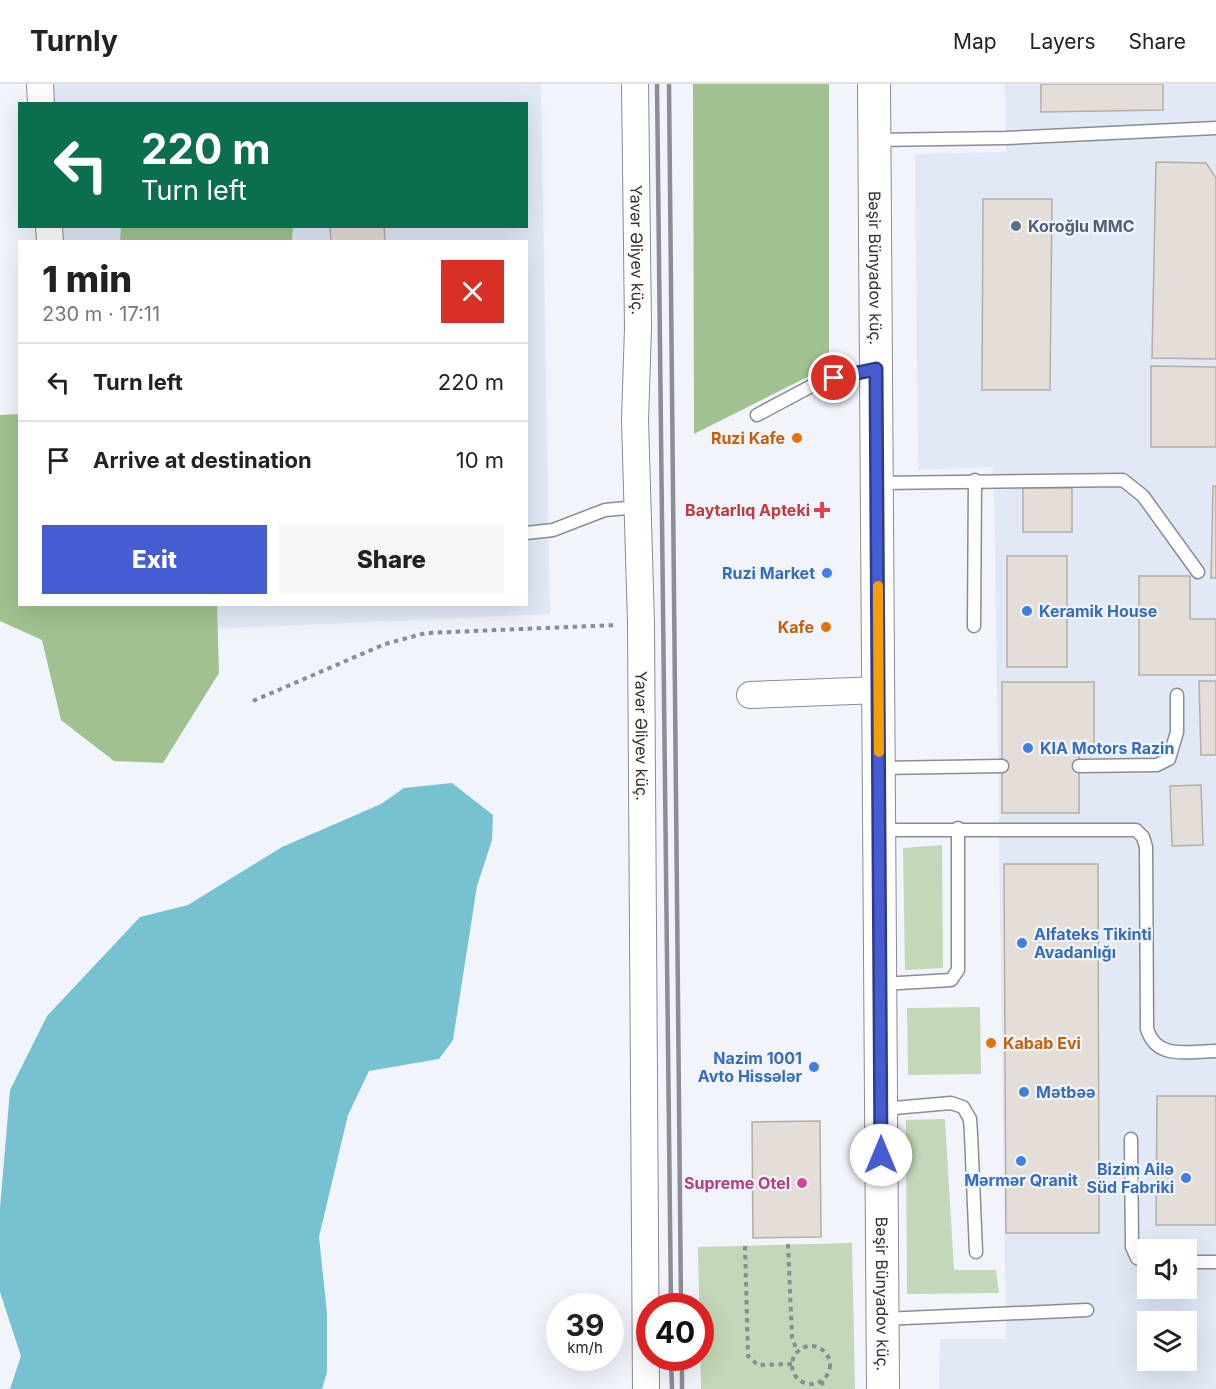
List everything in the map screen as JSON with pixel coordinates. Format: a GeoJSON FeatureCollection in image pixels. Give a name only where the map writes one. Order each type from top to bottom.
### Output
{"type":"FeatureCollection","features":[{"type":"Feature","properties":{"kind":"street"},"geometry":{"type":"LineString","coordinates":[[40,84],[41,102]]}},
{"type":"Feature","properties":{"kind":"street","name":"Yavər Əliyev küç."},"geometry":{"type":"LineString","coordinates":[[635,84],[638,338],[635,420],[641,624],[646,1389]]}},
{"type":"Feature","properties":{"kind":"street","name":"Bəşir Bünyadov küç."},"geometry":{"type":"LineString","coordinates":[[874,84],[883,1389]]}},
{"type":"Feature","properties":{"kind":"street"},"geometry":{"type":"LineString","coordinates":[[750,695],[879,690]]}},
{"type":"Feature","properties":{"kind":"lane"},"geometry":{"type":"LineString","coordinates":[[874,140],[1005,138],[1216,128]]}},
{"type":"Feature","properties":{"kind":"lane"},"geometry":{"type":"LineString","coordinates":[[757,415],[819,382],[876,369]]}},
{"type":"Feature","properties":{"kind":"lane"},"geometry":{"type":"LineString","coordinates":[[878,483],[975,480],[1123,480],[1143,496],[1198,572]]}},
{"type":"Feature","properties":{"kind":"lane"},"geometry":{"type":"LineString","coordinates":[[974,626],[975,480]]}},
{"type":"Feature","properties":{"kind":"lane"},"geometry":{"type":"LineString","coordinates":[[528,533],[553,530],[605,510],[638,507]]}},
{"type":"Feature","properties":{"kind":"lane"},"geometry":{"type":"LineString","coordinates":[[1080,766],[1157,765],[1169,759],[1177,732],[1177,695]]}},
{"type":"Feature","properties":{"kind":"lane"},"geometry":{"type":"LineString","coordinates":[[879,768],[1002,766]]}},
{"type":"Feature","properties":{"kind":"lane"},"geometry":{"type":"LineString","coordinates":[[879,830],[958,828],[1136,830],[1143,837],[1146,847],[1147,1029],[1151,1042],[1160,1049],[1172,1052],[1216,1051]]}},
{"type":"Feature","properties":{"kind":"lane"},"geometry":{"type":"LineString","coordinates":[[880,984],[942,982],[951,980],[958,970],[958,828]]}},
{"type":"Feature","properties":{"kind":"lane"},"geometry":{"type":"LineString","coordinates":[[881,1109],[951,1103],[963,1107],[970,1119],[976,1252]]}},
{"type":"Feature","properties":{"kind":"lane"},"geometry":{"type":"LineString","coordinates":[[1131,1139],[1132,1247],[1137,1258]]}},
{"type":"Feature","properties":{"kind":"lane"},"geometry":{"type":"LineString","coordinates":[[1197,1262],[1216,1262]]}},
{"type":"Feature","properties":{"kind":"lane"},"geometry":{"type":"LineString","coordinates":[[882,1319],[1087,1310]]}},
{"type":"Feature","properties":{"kind":"path"},"geometry":{"type":"LineString","coordinates":[[253,701],[385,644],[426,633],[641,624]]}},
{"type":"Feature","properties":{"kind":"path"},"geometry":{"type":"LineString","coordinates":[[788,1245],[792,1337],[797,1351]]}},
{"type":"Feature","properties":{"kind":"path"},"geometry":{"type":"LineString","coordinates":[[745,1246],[748,1356],[758,1365],[792,1364]]}},
{"type":"Feature","properties":{"kind":"path"},"geometry":{"type":"LineString","coordinates":[[803,1347],[818,1347],[828,1356],[830,1370],[822,1381],[808,1384],[801,1382],[793,1371],[792,1364],[797,1351],[803,1347]]}},
{"type":"Feature","properties":{"kind":"path"},"geometry":{"type":"LineString","coordinates":[[822,1381],[823,1389]]}},
{"type":"Feature","properties":{"kind":"shaded area"},"geometry":{"type":"Polygon","coordinates":[[[47,84],[541,84],[550,614],[74,635],[72,606],[528,606],[528,240],[55,240],[54,228],[528,228],[528,102],[48,102],[47,84]]]}},
{"type":"Feature","properties":{"kind":"shaded area"},"geometry":{"type":"Polygon","coordinates":[[[1005,84],[1216,84],[1216,1389],[939,1389],[940,1339],[1006,1339],[994,480],[992,467],[918,470],[915,154],[1006,152],[1005,84]]]}},
{"type":"Feature","properties":{"kind":"green space"},"geometry":{"type":"Polygon","coordinates":[[[693,84],[829,84],[829,366],[694,434],[693,84]]]}},
{"type":"Feature","properties":{"kind":"green space"},"geometry":{"type":"Polygon","coordinates":[[[121,228],[293,228],[292,240],[120,240],[121,228]]]}},
{"type":"Feature","properties":{"kind":"green space"},"geometry":{"type":"Polygon","coordinates":[[[18,414],[18,606],[217,606],[219,673],[163,763],[114,761],[61,720],[42,640],[0,621],[0,415],[18,414]]]}},
{"type":"Feature","properties":{"kind":"green space"},"geometry":{"type":"Polygon","coordinates":[[[942,845],[943,968],[905,970],[903,848],[942,845]]]}},
{"type":"Feature","properties":{"kind":"green space"},"geometry":{"type":"Polygon","coordinates":[[[980,1007],[981,1074],[908,1075],[907,1008],[980,1007]]]}},
{"type":"Feature","properties":{"kind":"green space"},"geometry":{"type":"Polygon","coordinates":[[[945,1119],[954,1270],[996,1270],[999,1293],[907,1294],[906,1120],[945,1119]]]}},
{"type":"Feature","properties":{"kind":"green space"},"geometry":{"type":"Polygon","coordinates":[[[852,1243],[855,1389],[701,1389],[701,1371],[714,1371],[714,1293],[699,1293],[698,1247],[852,1243]]]}},
{"type":"Feature","properties":{"kind":"water"},"geometry":{"type":"Polygon","coordinates":[[[452,783],[493,815],[492,840],[477,886],[453,1040],[439,1059],[369,1071],[348,1115],[319,1237],[327,1313],[327,1372],[322,1389],[10,1389],[21,1356],[0,1292],[0,1208],[10,1090],[47,1016],[140,917],[188,905],[282,847],[381,804],[404,788],[452,783]]]}},
{"type":"Feature","properties":{"kind":"building"},"geometry":{"type":"Polygon","coordinates":[[[1041,84],[1163,84],[1163,110],[1041,112],[1041,84]]]}},
{"type":"Feature","properties":{"kind":"building"},"geometry":{"type":"Polygon","coordinates":[[[1156,162],[1206,163],[1216,178],[1216,359],[1152,358],[1156,162]]]}},
{"type":"Feature","properties":{"kind":"building"},"geometry":{"type":"Polygon","coordinates":[[[983,199],[1052,199],[1050,390],[982,390],[983,199]]]}},
{"type":"Feature","properties":{"kind":"building"},"geometry":{"type":"Polygon","coordinates":[[[330,228],[384,228],[385,240],[331,240],[330,228]]]}},
{"type":"Feature","properties":{"kind":"building"},"geometry":{"type":"Polygon","coordinates":[[[1151,366],[1216,367],[1216,447],[1151,447],[1151,366]]]}},
{"type":"Feature","properties":{"kind":"building"},"geometry":{"type":"Polygon","coordinates":[[[1213,486],[1216,486],[1216,578],[1211,578],[1213,486]]]}},
{"type":"Feature","properties":{"kind":"building"},"geometry":{"type":"Polygon","coordinates":[[[1023,488],[1072,488],[1072,532],[1023,532],[1023,488]]]}},
{"type":"Feature","properties":{"kind":"building"},"geometry":{"type":"Polygon","coordinates":[[[1007,556],[1067,556],[1067,667],[1007,667],[1007,556]]]}},
{"type":"Feature","properties":{"kind":"building"},"geometry":{"type":"Polygon","coordinates":[[[1139,576],[1190,576],[1190,619],[1216,619],[1216,675],[1139,675],[1139,576]]]}},
{"type":"Feature","properties":{"kind":"building"},"geometry":{"type":"Polygon","coordinates":[[[1199,681],[1216,681],[1216,755],[1201,755],[1199,681]]]}},
{"type":"Feature","properties":{"kind":"building"},"geometry":{"type":"Polygon","coordinates":[[[1002,682],[1094,682],[1094,751],[1079,751],[1079,813],[1002,813],[1002,682]]]}},
{"type":"Feature","properties":{"kind":"building"},"geometry":{"type":"Polygon","coordinates":[[[1201,785],[1203,845],[1172,846],[1170,786],[1201,785]]]}},
{"type":"Feature","properties":{"kind":"building"},"geometry":{"type":"Polygon","coordinates":[[[1004,864],[1098,864],[1099,1233],[1006,1233],[1004,864]]]}},
{"type":"Feature","properties":{"kind":"building"},"geometry":{"type":"Polygon","coordinates":[[[1157,1096],[1216,1096],[1216,1225],[1156,1225],[1157,1096]]]}},
{"type":"Feature","properties":{"kind":"building"},"geometry":{"type":"Polygon","coordinates":[[[820,1121],[821,1237],[753,1238],[752,1122],[820,1121]]]}},
{"type":"Feature","properties":{"kind":"railway"},"geometry":{"type":"LineString","coordinates":[[657,84],[671,1293]]}},
{"type":"Feature","properties":{"kind":"railway"},"geometry":{"type":"LineString","coordinates":[[669,84],[681,1293]]}},
{"type":"Feature","properties":{"kind":"railway"},"geometry":{"type":"LineString","coordinates":[[671,1371],[672,1389]]}},
{"type":"Feature","properties":{"kind":"railway"},"geometry":{"type":"LineString","coordinates":[[682,1371],[682,1389]]}},
{"type":"Feature","properties":{"kind":"slow traffic"},"geometry":{"type":"LineString","coordinates":[[878,586],[879,752]]}},
{"type":"Feature","properties":{"kind":"place","name":"Koroğlu MMC"},"geometry":{"type":"Point","coordinates":[1016,226]}},
{"type":"Feature","properties":{"kind":"place","name":"Ruzi Kafe"},"geometry":{"type":"Point","coordinates":[797,438]}},
{"type":"Feature","properties":{"kind":"place","name":"Baytarlıq Apteki"},"geometry":{"type":"Point","coordinates":[822,510]}},
{"type":"Feature","properties":{"kind":"place","name":"Ruzi Market"},"geometry":{"type":"Point","coordinates":[827,573]}},
{"type":"Feature","properties":{"kind":"place","name":"Keramik House"},"geometry":{"type":"Point","coordinates":[1027,611]}},
{"type":"Feature","properties":{"kind":"place","name":"Kafe"},"geometry":{"type":"Point","coordinates":[826,627]}},
{"type":"Feature","properties":{"kind":"place","name":"KIA Motors Razin"},"geometry":{"type":"Point","coordinates":[1028,748]}},
{"type":"Feature","properties":{"kind":"place","name":"Alfateks Tikinti Avadanlığı"},"geometry":{"type":"Point","coordinates":[1022,943]}},
{"type":"Feature","properties":{"kind":"place","name":"Kabab Evi"},"geometry":{"type":"Point","coordinates":[991,1043]}},
{"type":"Feature","properties":{"kind":"place","name":"Nazim 1001 Avto Hissələr"},"geometry":{"type":"Point","coordinates":[814,1067]}},
{"type":"Feature","properties":{"kind":"place","name":"Mətbəə"},"geometry":{"type":"Point","coordinates":[1024,1092]}},
{"type":"Feature","properties":{"kind":"place","name":"Mərmər Qranit"},"geometry":{"type":"Point","coordinates":[1021,1161]}},
{"type":"Feature","properties":{"kind":"place","name":"Bizim Ailə Süd Fabriki"},"geometry":{"type":"Point","coordinates":[1186,1178]}},
{"type":"Feature","properties":{"kind":"place","name":"Supreme Otel"},"geometry":{"type":"Point","coordinates":[802,1183]}},
{"type":"Feature","properties":{"kind":"route"},"geometry":{"type":"LineString","coordinates":[[834,378],[876,369],[881,1155]]}}]}
